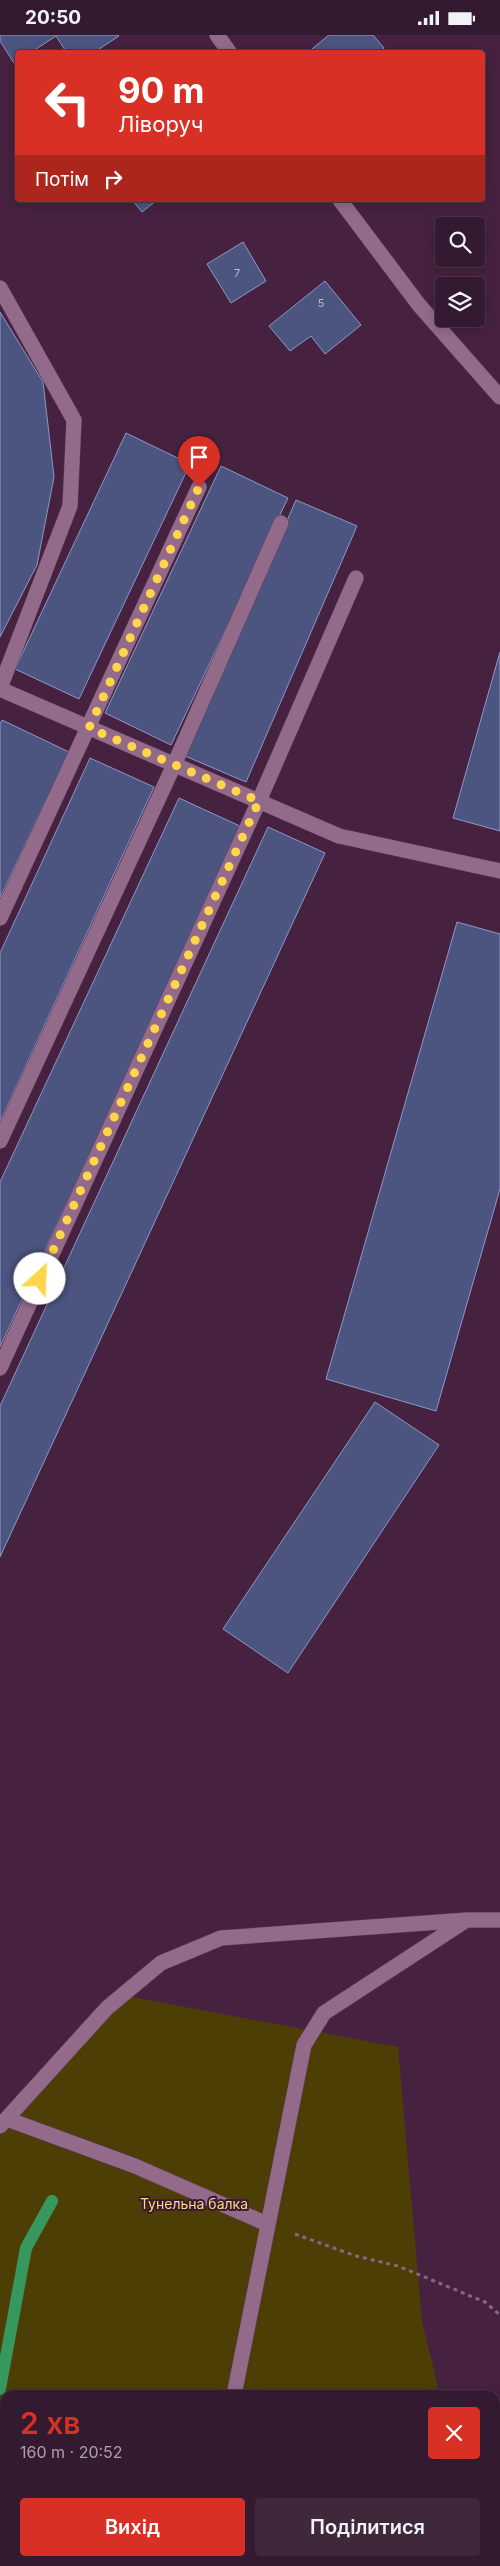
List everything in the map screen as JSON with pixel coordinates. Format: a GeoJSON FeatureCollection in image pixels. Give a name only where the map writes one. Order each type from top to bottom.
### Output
{"type":"FeatureCollection","features":[{"type":"Feature","properties":{"kind":"street"},"geometry":{"type":"LineString","coordinates":[[217,35],[228,50]]}},
{"type":"Feature","properties":{"kind":"street"},"geometry":{"type":"LineString","coordinates":[[342,202],[419,305],[500,397]]}},
{"type":"Feature","properties":{"kind":"street"},"geometry":{"type":"LineString","coordinates":[[0,288],[74,421],[70,506],[0,689],[339,836],[500,871]]}},
{"type":"Feature","properties":{"kind":"street"},"geometry":{"type":"LineString","coordinates":[[0,918],[199,487]]}},
{"type":"Feature","properties":{"kind":"street"},"geometry":{"type":"LineString","coordinates":[[0,1141],[174,765],[281,523]]}},
{"type":"Feature","properties":{"kind":"street"},"geometry":{"type":"LineString","coordinates":[[0,1368],[259,801],[356,578]]}},
{"type":"Feature","properties":{"kind":"street"},"geometry":{"type":"LineString","coordinates":[[235,2390],[304,2045],[324,2013],[467,1920]]}},
{"type":"Feature","properties":{"kind":"street"},"geometry":{"type":"LineString","coordinates":[[267,2224],[135,2165],[4,2123],[107,2008],[162,1963],[221,1938],[467,1920],[500,1920]]}},
{"type":"Feature","properties":{"kind":"path"},"geometry":{"type":"LineString","coordinates":[[267,2224],[356,2256],[398,2266],[485,2303],[500,2315]]}},
{"type":"Feature","properties":{"kind":"green space","name":"Тунельна балка"},"geometry":{"type":"Polygon","coordinates":[[[127,1996],[398,2047],[422,2321],[439,2390],[0,2390],[0,2115],[127,1996]]]}},
{"type":"Feature","properties":{"kind":"building"},"geometry":{"type":"Polygon","coordinates":[[[0,35],[119,36],[98,50],[65,50],[56,36],[35,50],[15,50],[14,63],[0,41],[0,35]]]}},
{"type":"Feature","properties":{"kind":"building"},"geometry":{"type":"Polygon","coordinates":[[[329,35],[373,35],[384,48],[382,50],[311,50],[329,35]]]}},
{"type":"Feature","properties":{"kind":"building"},"geometry":{"type":"Polygon","coordinates":[[[134,202],[154,202],[142,212],[134,202]]]}},
{"type":"Feature","properties":{"kind":"building"},"geometry":{"type":"Polygon","coordinates":[[[243,242],[266,281],[231,303],[207,264],[243,242]]]}},
{"type":"Feature","properties":{"kind":"building"},"geometry":{"type":"Polygon","coordinates":[[[325,281],[361,325],[325,354],[311,336],[290,351],[269,326],[325,281]]]}},
{"type":"Feature","properties":{"kind":"building"},"geometry":{"type":"Polygon","coordinates":[[[0,312],[43,382],[54,477],[37,565],[0,637],[0,312]]]}},
{"type":"Feature","properties":{"kind":"building"},"geometry":{"type":"Polygon","coordinates":[[[126,433],[190,464],[79,699],[15,669],[126,433]]]}},
{"type":"Feature","properties":{"kind":"building"},"geometry":{"type":"Polygon","coordinates":[[[221,466],[288,498],[171,745],[105,713],[221,466]]]}},
{"type":"Feature","properties":{"kind":"building"},"geometry":{"type":"Polygon","coordinates":[[[296,500],[357,526],[246,782],[185,756],[296,500]]]}},
{"type":"Feature","properties":{"kind":"building"},"geometry":{"type":"Polygon","coordinates":[[[500,652],[500,831],[453,818],[500,652]]]}},
{"type":"Feature","properties":{"kind":"building"},"geometry":{"type":"Polygon","coordinates":[[[2,720],[69,752],[0,898],[0,724],[2,720]]]}},
{"type":"Feature","properties":{"kind":"building"},"geometry":{"type":"Polygon","coordinates":[[[90,758],[154,787],[0,1122],[0,953],[90,758]]]}},
{"type":"Feature","properties":{"kind":"building"},"geometry":{"type":"Polygon","coordinates":[[[179,798],[242,827],[0,1347],[0,1182],[179,798]]]}},
{"type":"Feature","properties":{"kind":"building"},"geometry":{"type":"Polygon","coordinates":[[[268,827],[325,853],[0,1557],[0,1406],[268,827]]]}},
{"type":"Feature","properties":{"kind":"building"},"geometry":{"type":"Polygon","coordinates":[[[457,922],[500,934],[500,1189],[436,1411],[326,1379],[457,922]]]}},
{"type":"Feature","properties":{"kind":"building"},"geometry":{"type":"Polygon","coordinates":[[[375,1402],[439,1445],[288,1673],[223,1629],[375,1402]]]}},
{"type":"Feature","properties":{"kind":"waterway"},"geometry":{"type":"LineString","coordinates":[[0,2389],[26,2248],[52,2201]]}},
{"type":"Feature","properties":{"kind":"route"},"geometry":{"type":"LineString","coordinates":[[40,1279],[259,801],[89,728],[199,487]]}}]}
